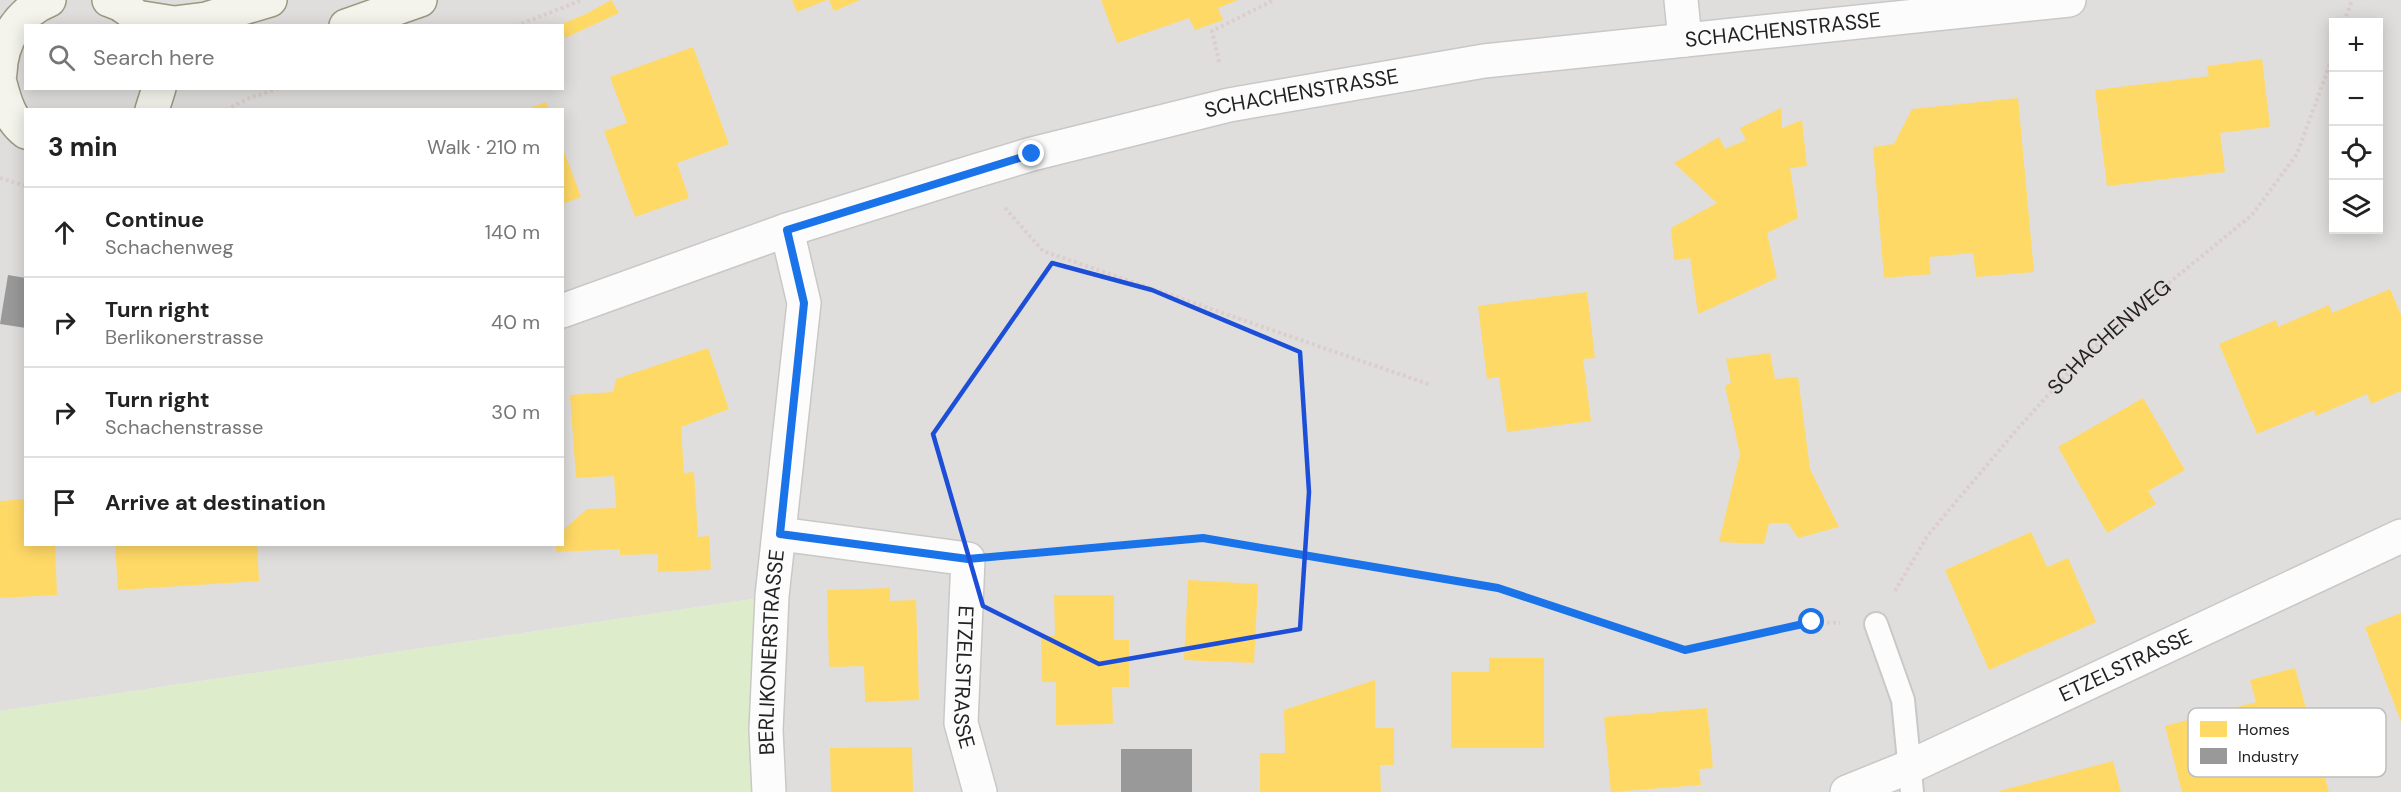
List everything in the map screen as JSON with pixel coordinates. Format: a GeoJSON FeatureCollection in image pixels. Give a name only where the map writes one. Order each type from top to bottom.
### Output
{"type":"FeatureCollection","features":[{"type":"Feature","properties":{"kind":"main road"},"geometry":{"type":"LineString","coordinates":[[0,73],[1,58],[10,34],[25,15],[49,0]]}},
{"type":"Feature","properties":{"kind":"main road"},"geometry":{"type":"LineString","coordinates":[[130,14],[174,22],[206,19],[270,0]]}},
{"type":"Feature","properties":{"kind":"main road"},"geometry":{"type":"LineString","coordinates":[[352,24],[420,0]]}},
{"type":"Feature","properties":{"kind":"main road"},"geometry":{"type":"LineString","coordinates":[[2,99],[24,131]]}},
{"type":"Feature","properties":{"kind":"street"},"geometry":{"type":"LineString","coordinates":[[1681,0],[1685,40]]}},
{"type":"Feature","properties":{"kind":"street","name":"SCHACHENSTRASSE"},"geometry":{"type":"LineString","coordinates":[[564,309],[787,230],[972,172],[1032,154],[1229,105],[1484,61],[2069,0]]}},
{"type":"Feature","properties":{"kind":"street","name":"BERLIKONERSTRASSE"},"geometry":{"type":"LineString","coordinates":[[769,792],[767,707],[772,596],[804,303],[787,230]]}},
{"type":"Feature","properties":{"kind":"street"},"geometry":{"type":"LineString","coordinates":[[780,534],[968,559]]}},
{"type":"Feature","properties":{"kind":"street","name":"ETZELSTRASSE"},"geometry":{"type":"LineString","coordinates":[[1847,792],[1911,780],[2401,536]]}},
{"type":"Feature","properties":{"kind":"street","name":"ETZELSTRASSE"},"geometry":{"type":"LineString","coordinates":[[968,559],[961,723],[980,792]]}},
{"type":"Feature","properties":{"kind":"lane"},"geometry":{"type":"LineString","coordinates":[[1876,624],[1903,700],[1911,780]]}},
{"type":"Feature","properties":{"kind":"path"},"geometry":{"type":"LineString","coordinates":[[521,24],[582,0]]}},
{"type":"Feature","properties":{"kind":"path"},"geometry":{"type":"LineString","coordinates":[[1229,105],[1212,31],[1274,0]]}},
{"type":"Feature","properties":{"kind":"path"},"geometry":{"type":"LineString","coordinates":[[2345,18],[2352,0]]}},
{"type":"Feature","properties":{"kind":"path","name":"SCHACHENWEG"},"geometry":{"type":"LineString","coordinates":[[1876,624],[1928,535],[2019,427],[2082,358],[2131,314],[2252,215],[2297,154],[2329,67]]}},
{"type":"Feature","properties":{"kind":"path"},"geometry":{"type":"LineString","coordinates":[[230,108],[246,99],[273,90]]}},
{"type":"Feature","properties":{"kind":"path"},"geometry":{"type":"LineString","coordinates":[[972,172],[1043,251],[1431,385]]}},
{"type":"Feature","properties":{"kind":"path"},"geometry":{"type":"LineString","coordinates":[[0,178],[24,185]]}},
{"type":"Feature","properties":{"kind":"path"},"geometry":{"type":"LineString","coordinates":[[968,559],[1203,538],[1498,588],[1685,650],[1812,622]]}},
{"type":"Feature","properties":{"kind":"highlighted area"},"geometry":{"type":"Polygon","coordinates":[[[1052,263],[1152,290],[1300,352],[1309,492],[1300,629],[1099,664],[983,606],[933,434],[1052,263]]]}},
{"type":"Feature","properties":{"kind":"shaded area"},"geometry":{"type":"Polygon","coordinates":[[[0,0],[2401,0],[2401,792],[774,792],[772,596],[0,711],[0,0]]]}},
{"type":"Feature","properties":{"kind":"green space"},"geometry":{"type":"Polygon","coordinates":[[[772,596],[769,792],[0,792],[0,711],[772,596]]]}},
{"type":"Feature","properties":{"kind":"building: Homes"},"geometry":{"type":"Polygon","coordinates":[[[611,0],[619,13],[565,38],[564,24],[561,24],[586,14],[611,0]]]}},
{"type":"Feature","properties":{"kind":"building: Homes"},"geometry":{"type":"Polygon","coordinates":[[[792,0],[827,0],[797,12],[792,0]]]}},
{"type":"Feature","properties":{"kind":"building: Homes"},"geometry":{"type":"Polygon","coordinates":[[[829,0],[860,0],[834,11],[829,0]]]}},
{"type":"Feature","properties":{"kind":"building: Homes"},"geometry":{"type":"Polygon","coordinates":[[[1101,0],[1238,0],[1218,8],[1223,20],[1195,30],[1189,18],[1117,43],[1101,0]]]}},
{"type":"Feature","properties":{"kind":"building: Homes"},"geometry":{"type":"Polygon","coordinates":[[[693,47],[729,144],[677,163],[689,198],[635,217],[604,131],[627,123],[610,77],[693,47]]]}},
{"type":"Feature","properties":{"kind":"building: Homes"},"geometry":{"type":"Polygon","coordinates":[[[2262,59],[2270,127],[2220,133],[2225,172],[2107,186],[2095,90],[2209,76],[2207,66],[2262,59]]]}},
{"type":"Feature","properties":{"kind":"building: Homes"},"geometry":{"type":"Polygon","coordinates":[[[2018,98],[2034,272],[1976,277],[1973,253],[1929,257],[1931,274],[1884,278],[1873,147],[1894,144],[1912,109],[2018,98]]]}},
{"type":"Feature","properties":{"kind":"building: Homes"},"geometry":{"type":"Polygon","coordinates":[[[546,102],[548,108],[529,108],[546,102]]]}},
{"type":"Feature","properties":{"kind":"building: Homes"},"geometry":{"type":"Polygon","coordinates":[[[1781,108],[1782,128],[1802,120],[1807,166],[1790,168],[1798,218],[1767,233],[1777,278],[1698,314],[1690,258],[1674,260],[1671,228],[1717,203],[1674,163],[1719,137],[1725,149],[1746,140],[1740,128],[1781,108]]]}},
{"type":"Feature","properties":{"kind":"building: Homes"},"geometry":{"type":"Polygon","coordinates":[[[564,151],[581,197],[564,203],[564,151]]]}},
{"type":"Feature","properties":{"kind":"building: Homes"},"geometry":{"type":"Polygon","coordinates":[[[2390,289],[2401,315],[2401,391],[2371,404],[2367,394],[2316,416],[2314,410],[2257,434],[2219,344],[2276,320],[2278,327],[2329,305],[2332,313],[2390,289]]]}},
{"type":"Feature","properties":{"kind":"building: Homes"},"geometry":{"type":"Polygon","coordinates":[[[1587,292],[1595,358],[1583,359],[1591,421],[1507,432],[1499,377],[1487,379],[1478,306],[1587,292]]]}},
{"type":"Feature","properties":{"kind":"building: Homes"},"geometry":{"type":"Polygon","coordinates":[[[708,348],[729,409],[681,427],[684,473],[694,472],[698,537],[709,536],[711,570],[658,572],[658,554],[620,555],[620,549],[556,552],[556,546],[564,546],[564,529],[587,509],[616,508],[614,476],[576,478],[570,395],[613,392],[616,379],[708,348]]]}},
{"type":"Feature","properties":{"kind":"building: Homes"},"geometry":{"type":"Polygon","coordinates":[[[1770,353],[1775,379],[1798,377],[1810,469],[1839,527],[1798,538],[1788,523],[1769,523],[1764,544],[1719,542],[1740,454],[1725,386],[1731,383],[1726,359],[1770,353]]]}},
{"type":"Feature","properties":{"kind":"building: Homes"},"geometry":{"type":"Polygon","coordinates":[[[2143,398],[2185,470],[2148,491],[2156,504],[2107,533],[2058,447],[2143,398]]]}},
{"type":"Feature","properties":{"kind":"building: Homes"},"geometry":{"type":"Polygon","coordinates":[[[24,499],[24,546],[55,546],[57,595],[0,598],[0,501],[24,499]]]}},
{"type":"Feature","properties":{"kind":"building: Homes"},"geometry":{"type":"Polygon","coordinates":[[[2031,532],[2047,567],[2068,558],[2096,622],[1989,670],[1945,570],[2031,532]]]}},
{"type":"Feature","properties":{"kind":"building: Homes"},"geometry":{"type":"Polygon","coordinates":[[[115,546],[257,546],[259,581],[118,590],[115,546]]]}},
{"type":"Feature","properties":{"kind":"building: Homes"},"geometry":{"type":"Polygon","coordinates":[[[1188,580],[1258,584],[1254,663],[1184,660],[1188,580]]]}},
{"type":"Feature","properties":{"kind":"building: Homes"},"geometry":{"type":"Polygon","coordinates":[[[890,588],[890,601],[916,600],[919,700],[865,702],[864,666],[829,667],[827,590],[890,588]]]}},
{"type":"Feature","properties":{"kind":"building: Homes"},"geometry":{"type":"Polygon","coordinates":[[[1054,595],[1114,595],[1114,640],[1129,640],[1129,687],[1112,687],[1113,724],[1056,725],[1056,682],[1042,682],[1041,636],[1055,636],[1054,595]]]}},
{"type":"Feature","properties":{"kind":"building: Homes"},"geometry":{"type":"Polygon","coordinates":[[[2401,613],[2401,722],[2365,627],[2401,613]]]}},
{"type":"Feature","properties":{"kind":"building: Homes"},"geometry":{"type":"Polygon","coordinates":[[[1489,658],[1544,658],[1544,748],[1451,748],[1451,672],[1489,672],[1489,658]]]}},
{"type":"Feature","properties":{"kind":"building: Homes"},"geometry":{"type":"Polygon","coordinates":[[[2295,668],[2306,708],[2233,708],[2256,702],[2250,680],[2295,668]]]}},
{"type":"Feature","properties":{"kind":"building: Homes"},"geometry":{"type":"Polygon","coordinates":[[[1375,680],[1375,728],[1394,728],[1394,765],[1380,765],[1381,792],[1260,792],[1260,753],[1285,753],[1284,710],[1375,680]]]}},
{"type":"Feature","properties":{"kind":"building: Homes"},"geometry":{"type":"Polygon","coordinates":[[[1707,708],[1713,768],[1699,769],[1701,785],[1611,792],[1604,717],[1707,708]]]}},
{"type":"Feature","properties":{"kind":"building: Homes"},"geometry":{"type":"Polygon","coordinates":[[[2188,720],[2188,777],[2325,777],[2329,792],[2182,792],[2165,726],[2188,720]]]}},
{"type":"Feature","properties":{"kind":"building: Homes"},"geometry":{"type":"Polygon","coordinates":[[[912,747],[913,792],[831,792],[830,748],[912,747]]]}},
{"type":"Feature","properties":{"kind":"building: Homes"},"geometry":{"type":"Polygon","coordinates":[[[2113,761],[2121,792],[1999,792],[1999,791],[2113,761]]]}},
{"type":"Feature","properties":{"kind":"building: Industry"},"geometry":{"type":"Polygon","coordinates":[[[8,275],[24,278],[24,328],[0,324],[8,275]]]}},
{"type":"Feature","properties":{"kind":"building: Industry"},"geometry":{"type":"Polygon","coordinates":[[[1121,749],[1192,749],[1192,792],[1121,792],[1121,749]]]}},
{"type":"Feature","properties":{"kind":"route"},"geometry":{"type":"LineString","coordinates":[[1032,154],[787,230],[804,303],[780,534],[968,559],[1203,538],[1498,588],[1685,650],[1812,622]]}}]}
